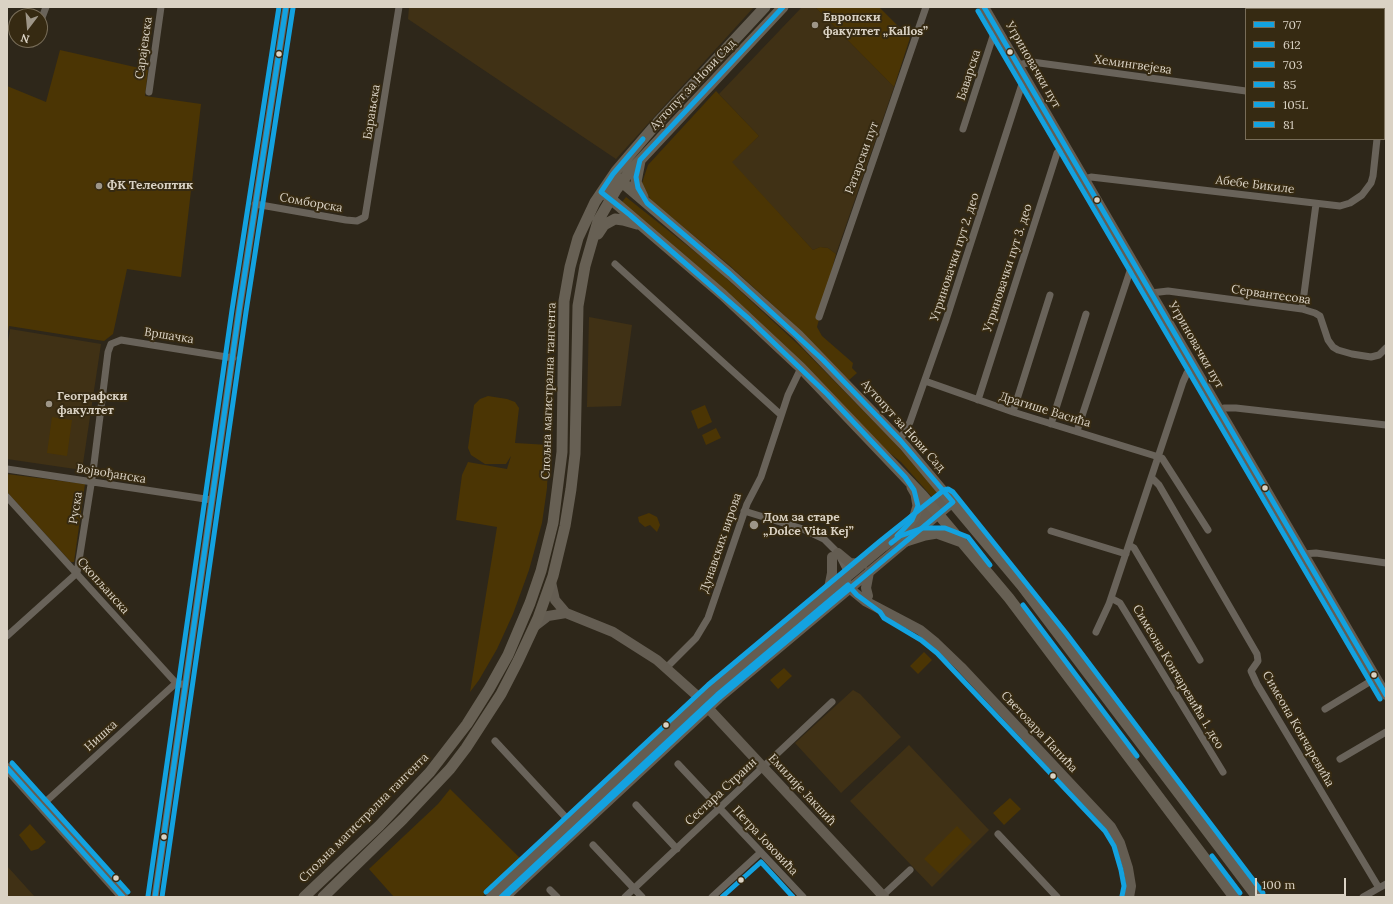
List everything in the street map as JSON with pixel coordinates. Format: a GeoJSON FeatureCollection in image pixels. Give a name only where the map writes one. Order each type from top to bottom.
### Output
{"type":"FeatureCollection","features":[{"type":"Feature","properties":{"kind":"main road","name":"Аутопут за Нови Сад"},"geometry":{"type":"LineString","coordinates":[[601,192],[613,174],[658,122],[765,7]]}},
{"type":"Feature","properties":{"kind":"main road","name":"Аутопут за Нови Сад"},"geometry":{"type":"LineString","coordinates":[[610,199],[622,181],[640,160],[784,7]]}},
{"type":"Feature","properties":{"kind":"main road"},"geometry":{"type":"LineString","coordinates":[[640,160],[636,182],[640,194],[647,203]]}},
{"type":"Feature","properties":{"kind":"main road","name":"Аутопут за Нови Сад"},"geometry":{"type":"LineString","coordinates":[[613,174],[730,274],[792,330],[900,440],[950,499],[1070,648],[1257,897]]}},
{"type":"Feature","properties":{"kind":"main road"},"geometry":{"type":"LineString","coordinates":[[601,192],[744,314],[801,368],[906,477],[963,542],[1014,604],[1234,897]]}},
{"type":"Feature","properties":{"kind":"main road","name":"Спољна магистрална тангента"},"geometry":{"type":"LineString","coordinates":[[304,897],[419,784],[457,739],[489,689],[518,633],[530,603],[550,536],[559,488],[562,452],[563,342],[566,286],[578,238],[601,192]]}},
{"type":"Feature","properties":{"kind":"main road","name":"Спољна магистрална тангента"},"geometry":{"type":"LineString","coordinates":[[324,897],[355,868],[428,794],[462,753],[501,694],[534,626],[551,582],[565,526],[573,468],[578,306],[588,252],[596,226],[610,199]]}},
{"type":"Feature","properties":{"kind":"main road"},"geometry":{"type":"LineString","coordinates":[[588,252],[601,229],[611,220],[623,220],[645,228]]}},
{"type":"Feature","properties":{"kind":"main road"},"geometry":{"type":"LineString","coordinates":[[905,529],[915,516],[918,506],[914,490],[906,477]]}},
{"type":"Feature","properties":{"kind":"main road"},"geometry":{"type":"LineString","coordinates":[[903,542],[937,533],[963,542]]}},
{"type":"Feature","properties":{"kind":"main road"},"geometry":{"type":"LineString","coordinates":[[345,858],[355,868]]}},
{"type":"Feature","properties":{"kind":"street","name":"Сарајевска"},"geometry":{"type":"LineString","coordinates":[[149,92],[161,7]]}},
{"type":"Feature","properties":{"kind":"street"},"geometry":{"type":"LineString","coordinates":[[155,897],[255,204],[286,7]]}},
{"type":"Feature","properties":{"kind":"street","name":"Барањска"},"geometry":{"type":"LineString","coordinates":[[364,219],[367,211],[399,7]]}},
{"type":"Feature","properties":{"kind":"street","name":"Ратарски пут"},"geometry":{"type":"LineString","coordinates":[[819,317],[926,7]]}},
{"type":"Feature","properties":{"kind":"street","name":"Угриновачки пут"},"geometry":{"type":"LineString","coordinates":[[984,7],[1386,695]]}},
{"type":"Feature","properties":{"kind":"street","name":"Баварска"},"geometry":{"type":"LineString","coordinates":[[963,129],[994,33],[997,29]]}},
{"type":"Feature","properties":{"kind":"street"},"geometry":{"type":"LineString","coordinates":[[1385,66],[1386,55]]}},
{"type":"Feature","properties":{"kind":"street","name":"Хемингвејева"},"geometry":{"type":"LineString","coordinates":[[1018,65],[1032,62],[1245,91]]}},
{"type":"Feature","properties":{"kind":"street","name":"Угриновачки пут 2. део"},"geometry":{"type":"LineString","coordinates":[[900,440],[910,422],[925,381],[1022,84],[1026,80]]}},
{"type":"Feature","properties":{"kind":"street","name":"Абебе Бикиле"},"geometry":{"type":"LineString","coordinates":[[1084,179],[1091,177],[1343,206],[1362,195],[1371,183],[1374,176],[1377,140]]}},
{"type":"Feature","properties":{"kind":"street","name":"Угриновачки пут 3. део"},"geometry":{"type":"LineString","coordinates":[[978,400],[1057,153],[1064,146]]}},
{"type":"Feature","properties":{"kind":"street","name":"Сомборска"},"geometry":{"type":"LineString","coordinates":[[255,204],[346,220],[357,221],[364,219]]}},
{"type":"Feature","properties":{"kind":"street"},"geometry":{"type":"LineString","coordinates":[[1302,309],[1316,204]]}},
{"type":"Feature","properties":{"kind":"street"},"geometry":{"type":"LineString","coordinates":[[615,264],[781,415]]}},
{"type":"Feature","properties":{"kind":"street"},"geometry":{"type":"LineString","coordinates":[[1077,431],[1130,271],[1135,266]]}},
{"type":"Feature","properties":{"kind":"street","name":"Сервантесова"},"geometry":{"type":"LineString","coordinates":[[1151,293],[1168,291],[1315,312],[1320,316],[1328,340],[1335,348],[1352,354],[1371,357],[1379,355],[1386,348]]}},
{"type":"Feature","properties":{"kind":"street"},"geometry":{"type":"LineString","coordinates":[[1012,412],[1050,295]]}},
{"type":"Feature","properties":{"kind":"street"},"geometry":{"type":"LineString","coordinates":[[1051,424],[1086,314]]}},
{"type":"Feature","properties":{"kind":"street","name":"Вршачка"},"geometry":{"type":"LineString","coordinates":[[108,352],[111,344],[122,340],[233,358]]}},
{"type":"Feature","properties":{"kind":"street","name":"Руска"},"geometry":{"type":"LineString","coordinates":[[77,574],[108,352]]}},
{"type":"Feature","properties":{"kind":"street"},"geometry":{"type":"LineString","coordinates":[[1096,632],[1111,598],[1183,382],[1187,373],[1193,367]]}},
{"type":"Feature","properties":{"kind":"street","name":"Дунавских вирова"},"geometry":{"type":"LineString","coordinates":[[666,667],[696,638],[705,624],[744,511],[763,472],[781,415],[794,380],[801,368]]}},
{"type":"Feature","properties":{"kind":"street","name":"Драгише Васића"},"geometry":{"type":"LineString","coordinates":[[925,381],[1012,412],[1159,456]]}},
{"type":"Feature","properties":{"kind":"street"},"geometry":{"type":"LineString","coordinates":[[1219,410],[1224,408],[1236,408],[1386,425]]}},
{"type":"Feature","properties":{"kind":"street"},"geometry":{"type":"LineString","coordinates":[[1159,456],[1164,459],[1208,530]]}},
{"type":"Feature","properties":{"kind":"street","name":"Војвођанска"},"geometry":{"type":"LineString","coordinates":[[7,469],[212,500]]}},
{"type":"Feature","properties":{"kind":"street","name":"Симеона Кончаревића"},"geometry":{"type":"LineString","coordinates":[[1152,478],[1159,485],[1257,654],[1258,661],[1251,671],[1258,684],[1383,886]]}},
{"type":"Feature","properties":{"kind":"street","name":"Скопљанска"},"geometry":{"type":"LineString","coordinates":[[7,498],[176,683]]}},
{"type":"Feature","properties":{"kind":"street"},"geometry":{"type":"LineString","coordinates":[[504,897],[708,708],[832,596],[866,568],[903,542],[950,499]]}},
{"type":"Feature","properties":{"kind":"street"},"geometry":{"type":"LineString","coordinates":[[744,511],[811,532],[829,543],[849,582]]}},
{"type":"Feature","properties":{"kind":"street"},"geometry":{"type":"LineString","coordinates":[[491,897],[701,700],[759,649],[832,596],[850,599],[867,598],[866,568],[905,529],[936,511]]}},
{"type":"Feature","properties":{"kind":"street"},"geometry":{"type":"LineString","coordinates":[[1051,531],[1126,554]]}},
{"type":"Feature","properties":{"kind":"street"},"geometry":{"type":"LineString","coordinates":[[1129,545],[1134,548],[1200,660]]}},
{"type":"Feature","properties":{"kind":"street"},"geometry":{"type":"LineString","coordinates":[[1303,554],[1316,553],[1386,564]]}},
{"type":"Feature","properties":{"kind":"street"},"geometry":{"type":"LineString","coordinates":[[835,555],[850,564],[866,568]]}},
{"type":"Feature","properties":{"kind":"street"},"geometry":{"type":"LineString","coordinates":[[832,596],[832,573],[835,555]]}},
{"type":"Feature","properties":{"kind":"street"},"geometry":{"type":"LineString","coordinates":[[7,636],[77,574]]}},
{"type":"Feature","properties":{"kind":"street"},"geometry":{"type":"LineString","coordinates":[[551,582],[555,600],[566,613]]}},
{"type":"Feature","properties":{"kind":"street","name":"Светозара Папића"},"geometry":{"type":"LineString","coordinates":[[849,582],[867,598],[925,634],[947,653],[1111,827],[1120,843],[1128,868],[1131,886],[1129,897]]}},
{"type":"Feature","properties":{"kind":"street","name":"Симеона Кончаревића 1. део"},"geometry":{"type":"LineString","coordinates":[[1111,598],[1120,603],[1223,772]]}},
{"type":"Feature","properties":{"kind":"street"},"geometry":{"type":"LineString","coordinates":[[534,626],[548,616],[566,613],[594,623],[622,637],[666,667],[701,700]]}},
{"type":"Feature","properties":{"kind":"street"},"geometry":{"type":"LineString","coordinates":[[1325,709],[1376,678]]}},
{"type":"Feature","properties":{"kind":"street"},"geometry":{"type":"LineString","coordinates":[[176,683],[185,685]]}},
{"type":"Feature","properties":{"kind":"street","name":"Нишка"},"geometry":{"type":"LineString","coordinates":[[42,806],[176,683]]}},
{"type":"Feature","properties":{"kind":"street","name":"Емилије Јакшић"},"geometry":{"type":"LineString","coordinates":[[701,700],[883,896]]}},
{"type":"Feature","properties":{"kind":"street","name":"Сестара Страин"},"geometry":{"type":"LineString","coordinates":[[625,897],[832,702]]}},
{"type":"Feature","properties":{"kind":"street"},"geometry":{"type":"LineString","coordinates":[[1340,759],[1386,732]]}},
{"type":"Feature","properties":{"kind":"street"},"geometry":{"type":"LineString","coordinates":[[495,741],[570,822]]}},
{"type":"Feature","properties":{"kind":"street","name":"Петра Јововића"},"geometry":{"type":"LineString","coordinates":[[678,764],[761,852],[800,896]]}},
{"type":"Feature","properties":{"kind":"street"},"geometry":{"type":"LineString","coordinates":[[7,768],[124,897]]}},
{"type":"Feature","properties":{"kind":"street"},"geometry":{"type":"LineString","coordinates":[[636,805],[677,849]]}},
{"type":"Feature","properties":{"kind":"street"},"geometry":{"type":"LineString","coordinates":[[998,834],[1058,897]]}},
{"type":"Feature","properties":{"kind":"street"},"geometry":{"type":"LineString","coordinates":[[594,845],[642,897]]}},
{"type":"Feature","properties":{"kind":"street"},"geometry":{"type":"LineString","coordinates":[[712,897],[761,852]]}},
{"type":"Feature","properties":{"kind":"street"},"geometry":{"type":"LineString","coordinates":[[883,896],[910,870]]}},
{"type":"Feature","properties":{"kind":"street"},"geometry":{"type":"LineString","coordinates":[[1363,897],[1383,886]]}},
{"type":"Feature","properties":{"kind":"street"},"geometry":{"type":"LineString","coordinates":[[550,890],[557,897]]}},
{"type":"Feature","properties":{"kind":"shaded area"},"geometry":{"type":"Polygon","coordinates":[[[409,7],[754,7],[616,159],[408,19],[409,7]]]}},
{"type":"Feature","properties":{"kind":"shaded area"},"geometry":{"type":"Polygon","coordinates":[[[802,7],[815,7],[894,87],[836,254],[828,248],[820,247],[813,250],[731,162],[759,136],[719,94],[802,7]]]}},
{"type":"Feature","properties":{"kind":"shaded area"},"geometry":{"type":"Polygon","coordinates":[[[815,7],[879,7],[910,38],[894,87],[815,7]]]}},
{"type":"Feature","properties":{"kind":"shaded area","name":"ФК Телеоптик"},"geometry":{"type":"Polygon","coordinates":[[[60,50],[148,70],[145,96],[201,104],[181,277],[127,269],[113,334],[104,341],[9,326],[7,338],[7,86],[46,102],[60,50]]]}},
{"type":"Feature","properties":{"kind":"shaded area"},"geometry":{"type":"Polygon","coordinates":[[[716,91],[759,136],[732,162],[813,250],[820,247],[828,248],[836,254],[817,327],[822,336],[853,363],[852,368],[857,373],[849,380],[786,317],[729,265],[652,201],[644,191],[642,183],[648,165],[716,91]]]}},
{"type":"Feature","properties":{"kind":"shaded area"},"geometry":{"type":"Polygon","coordinates":[[[626,197],[713,266],[802,348],[895,443],[937,492],[937,498],[932,497],[901,462],[886,450],[807,368],[622,202],[626,197]]]}},
{"type":"Feature","properties":{"kind":"shaded area"},"geometry":{"type":"Polygon","coordinates":[[[589,317],[632,325],[621,406],[587,407],[589,317]]]}},
{"type":"Feature","properties":{"kind":"shaded area","name":"Географски факултет"},"geometry":{"type":"Polygon","coordinates":[[[10,329],[101,344],[82,470],[7,459],[7,348],[10,329]]]}},
{"type":"Feature","properties":{"kind":"shaded area"},"geometry":{"type":"Polygon","coordinates":[[[488,396],[515,402],[519,408],[515,443],[549,445],[547,488],[542,523],[529,570],[513,614],[497,649],[479,680],[470,692],[497,527],[456,520],[462,475],[468,462],[507,469],[511,456],[506,464],[485,464],[471,455],[468,448],[474,405],[480,399],[488,396]]]}},
{"type":"Feature","properties":{"kind":"shaded area"},"geometry":{"type":"Polygon","coordinates":[[[705,405],[712,422],[698,429],[691,411],[705,405]]]}},
{"type":"Feature","properties":{"kind":"shaded area"},"geometry":{"type":"Polygon","coordinates":[[[52,417],[72,420],[67,456],[47,453],[52,417]]]}},
{"type":"Feature","properties":{"kind":"shaded area"},"geometry":{"type":"Polygon","coordinates":[[[716,428],[721,438],[706,445],[702,435],[716,428]]]}},
{"type":"Feature","properties":{"kind":"shaded area"},"geometry":{"type":"Polygon","coordinates":[[[7,474],[85,484],[74,562],[71,562],[7,492],[7,474]]]}},
{"type":"Feature","properties":{"kind":"shaded area"},"geometry":{"type":"Polygon","coordinates":[[[649,513],[657,517],[660,525],[657,532],[650,525],[645,527],[639,522],[638,517],[649,513]]]}},
{"type":"Feature","properties":{"kind":"shaded area"},"geometry":{"type":"Polygon","coordinates":[[[924,652],[932,660],[918,674],[910,666],[924,652]]]}},
{"type":"Feature","properties":{"kind":"shaded area"},"geometry":{"type":"Polygon","coordinates":[[[784,668],[792,676],[778,689],[770,680],[784,668]]]}},
{"type":"Feature","properties":{"kind":"shaded area"},"geometry":{"type":"Polygon","coordinates":[[[853,690],[860,694],[901,737],[841,793],[795,743],[853,690]]]}},
{"type":"Feature","properties":{"kind":"shaded area"},"geometry":{"type":"Polygon","coordinates":[[[909,745],[989,830],[932,887],[850,801],[909,745]]]}},
{"type":"Feature","properties":{"kind":"shaded area"},"geometry":{"type":"Polygon","coordinates":[[[450,789],[522,860],[482,897],[394,897],[369,869],[438,804],[450,789]]]}},
{"type":"Feature","properties":{"kind":"shaded area"},"geometry":{"type":"Polygon","coordinates":[[[1010,798],[1021,809],[1004,825],[993,813],[1010,798]]]}},
{"type":"Feature","properties":{"kind":"shaded area"},"geometry":{"type":"Polygon","coordinates":[[[30,824],[46,842],[38,849],[31,851],[19,835],[30,824]]]}},
{"type":"Feature","properties":{"kind":"shaded area"},"geometry":{"type":"Polygon","coordinates":[[[957,826],[972,842],[940,874],[924,859],[957,826]]]}},
{"type":"Feature","properties":{"kind":"shaded area"},"geometry":{"type":"Polygon","coordinates":[[[7,866],[35,897],[7,897],[7,866]]]}},
{"type":"Feature","properties":{"kind":"transit line","name":"105L"},"geometry":{"type":"LineString","coordinates":[[148,896],[232,310],[279,7]]}},
{"type":"Feature","properties":{"kind":"transit line","name":"85"},"geometry":{"type":"LineString","coordinates":[[155,897],[239,311],[286,7]]}},
{"type":"Feature","properties":{"kind":"transit line","name":"707"},"geometry":{"type":"LineString","coordinates":[[505,897],[719,698],[953,502],[900,440],[823,360],[730,274],[647,203],[638,188],[636,177],[640,160],[783,7]]}},
{"type":"Feature","properties":{"kind":"transit line","name":"707"},"geometry":{"type":"LineString","coordinates":[[984,7],[1386,695]]}},
{"type":"Feature","properties":{"kind":"transit line","name":"612"},"geometry":{"type":"LineString","coordinates":[[162,897],[246,312],[293,8]]}},
{"type":"Feature","properties":{"kind":"transit line","name":"81"},"geometry":{"type":"LineString","coordinates":[[978,11],[1380,699]]}},
{"type":"Feature","properties":{"kind":"transit line","name":"707"},"geometry":{"type":"LineString","coordinates":[[643,139],[613,174],[601,192],[630,215],[749,319],[827,394],[905,477],[914,490],[918,506],[912,520],[897,536]]}},
{"type":"Feature","properties":{"kind":"transit line","name":"703"},"geometry":{"type":"LineString","coordinates":[[486,892],[708,685],[879,542],[944,490],[948,489],[953,492],[1066,633],[1263,893]]}},
{"type":"Feature","properties":{"kind":"transit line","name":"703"},"geometry":{"type":"LineString","coordinates":[[891,543],[900,536],[923,528],[945,528],[968,537],[990,565]]}},
{"type":"Feature","properties":{"kind":"transit line","name":"612"},"geometry":{"type":"LineString","coordinates":[[501,897],[717,695],[848,585],[857,595],[880,612],[884,618],[921,640],[937,653],[1105,831],[1114,846],[1121,870],[1124,886],[1122,896]]}},
{"type":"Feature","properties":{"kind":"transit line","name":"703"},"geometry":{"type":"LineString","coordinates":[[1023,605],[1137,756]]}},
{"type":"Feature","properties":{"kind":"transit line","name":"703"},"geometry":{"type":"LineString","coordinates":[[12,763],[128,892]]}},
{"type":"Feature","properties":{"kind":"transit line","name":"707"},"geometry":{"type":"LineString","coordinates":[[7,768],[123,897]]}},
{"type":"Feature","properties":{"kind":"transit line","name":"703"},"geometry":{"type":"LineString","coordinates":[[1212,856],[1240,893]]}},
{"type":"Feature","properties":{"kind":"transit line","name":"612"},"geometry":{"type":"LineString","coordinates":[[722,897],[761,862],[793,897]]}},
{"type":"Feature","properties":{"kind":"place","name":"Европски факултет „Kallos”"},"geometry":{"type":"Point","coordinates":[815,25]}},
{"type":"Feature","properties":{"kind":"place","name":"ФК Телеоптик"},"geometry":{"type":"Point","coordinates":[99,186]}},
{"type":"Feature","properties":{"kind":"place","name":"Географски факултет"},"geometry":{"type":"Point","coordinates":[49,404]}},
{"type":"Feature","properties":{"kind":"place","name":"Дом за старе „Dolce Vita Kej”"},"geometry":{"type":"Point","coordinates":[754,525]}}]}
